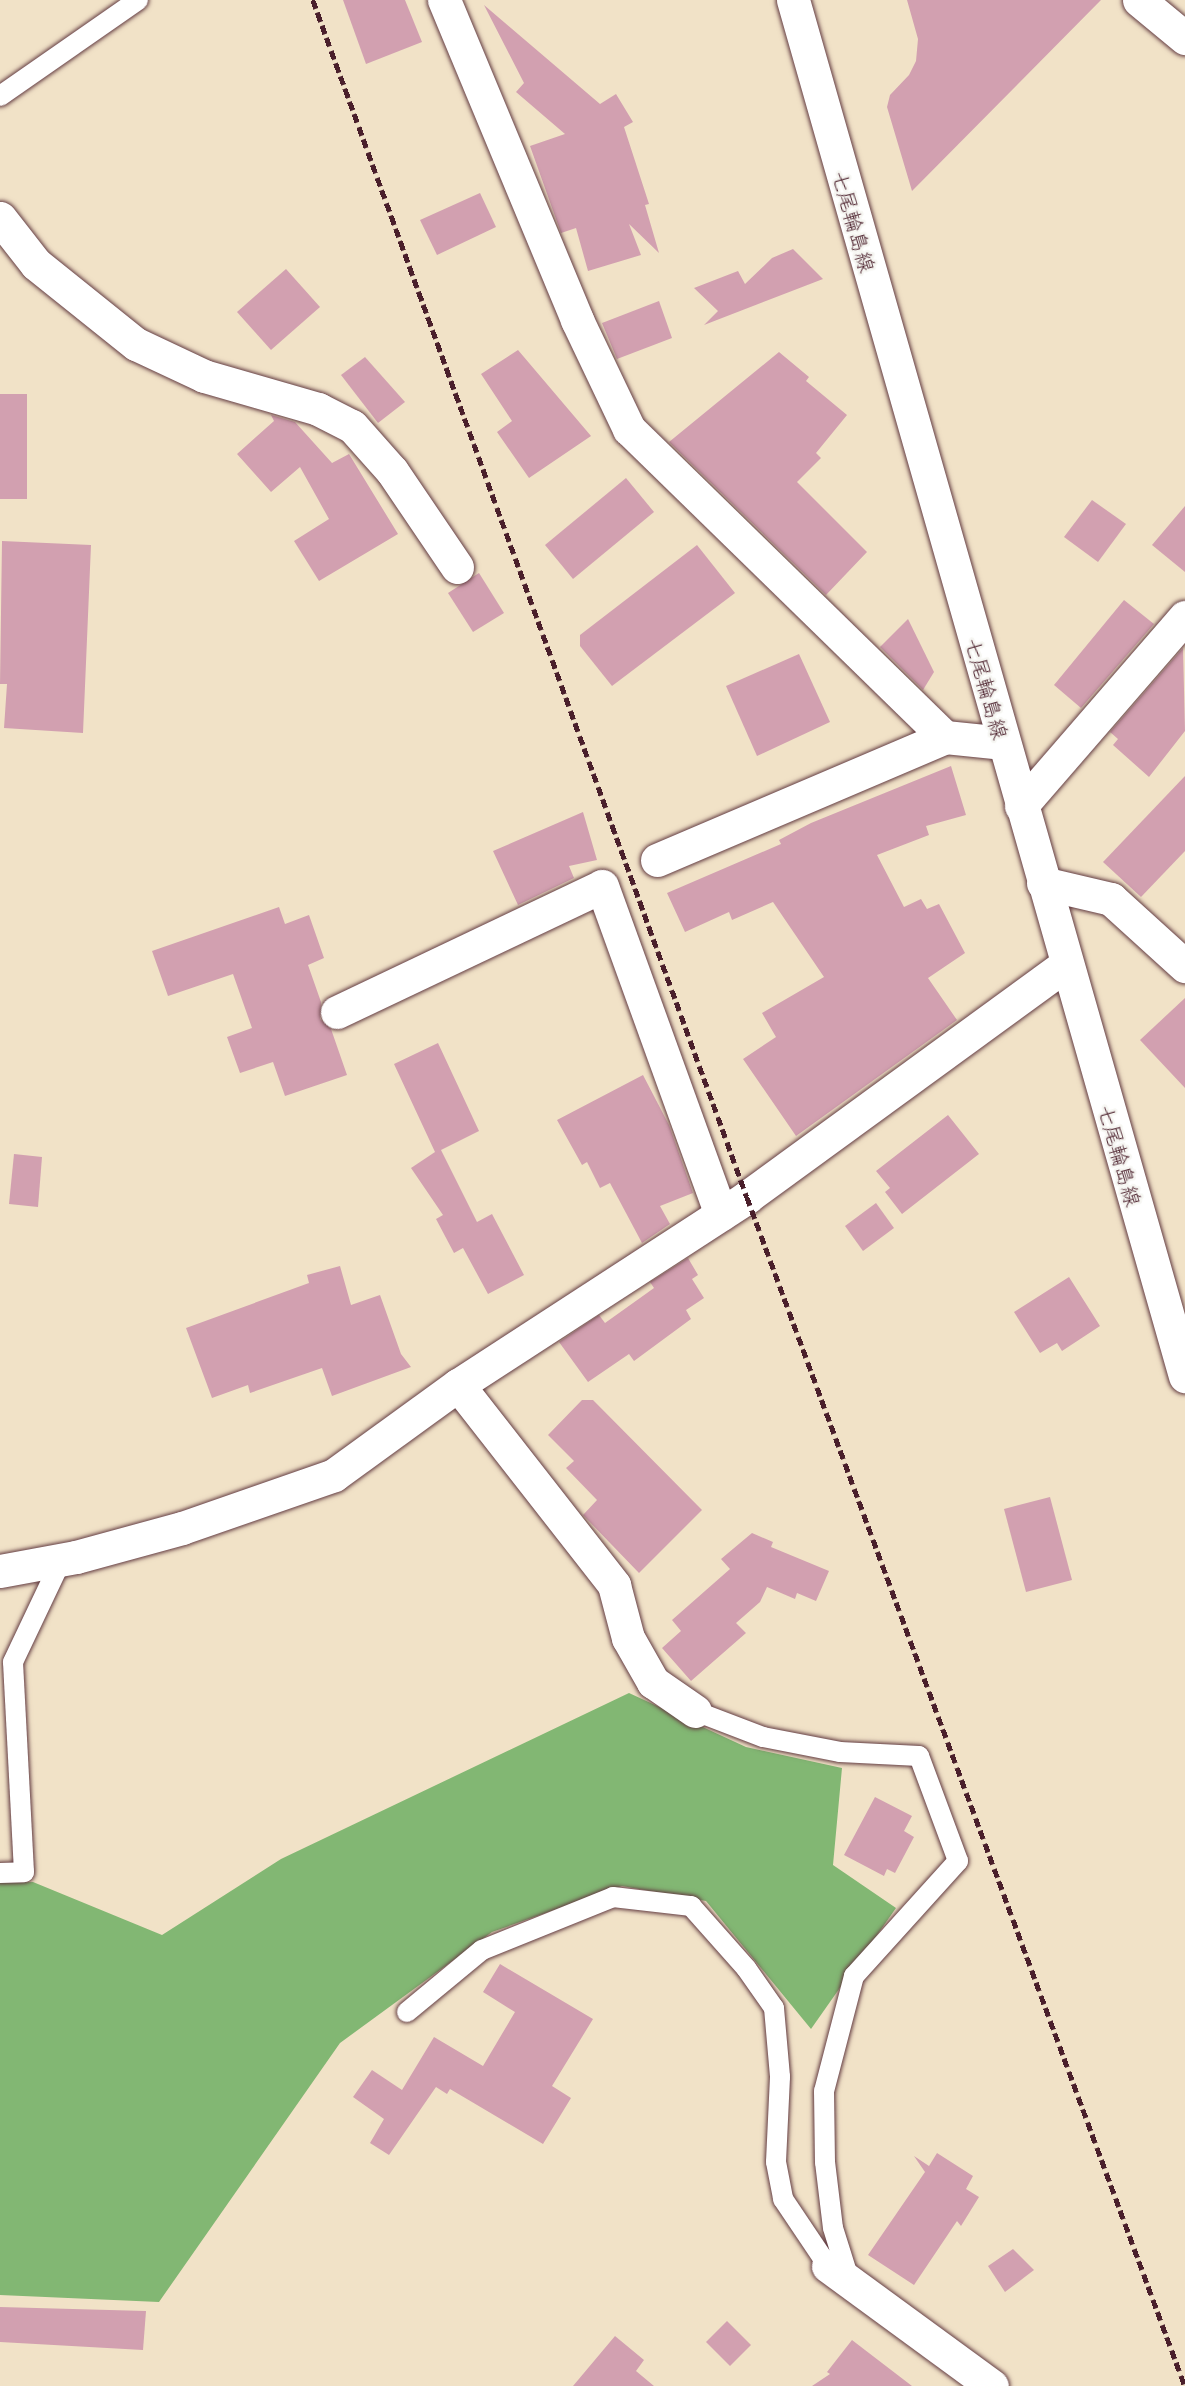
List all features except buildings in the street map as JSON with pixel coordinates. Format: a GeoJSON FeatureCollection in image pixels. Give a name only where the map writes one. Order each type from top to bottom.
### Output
{"type":"FeatureCollection","features":[{"type":"Feature","properties":{"kind":"street"},"geometry":{"type":"LineString","coordinates":[[444,0],[577,320],[629,429],[945,737]]}},
{"type":"Feature","properties":{"kind":"street","name":"七尾輪島線"},"geometry":{"type":"LineString","coordinates":[[793,0],[1185,1376]]}},
{"type":"Feature","properties":{"kind":"street"},"geometry":{"type":"LineString","coordinates":[[1139,0],[1185,38]]}},
{"type":"Feature","properties":{"kind":"street"},"geometry":{"type":"LineString","coordinates":[[0,218],[36,264],[136,344],[204,376],[318,409],[352,426],[392,471],[457,567]]}},
{"type":"Feature","properties":{"kind":"street"},"geometry":{"type":"LineString","coordinates":[[1021,806],[1185,617]]}},
{"type":"Feature","properties":{"kind":"street"},"geometry":{"type":"LineString","coordinates":[[657,860],[945,737],[1004,743]]}},
{"type":"Feature","properties":{"kind":"street"},"geometry":{"type":"LineString","coordinates":[[1044,883],[1111,899],[1185,966]]}},
{"type":"Feature","properties":{"kind":"street"},"geometry":{"type":"LineString","coordinates":[[338,1012],[602,886],[721,1214]]}},
{"type":"Feature","properties":{"kind":"street"},"geometry":{"type":"LineString","coordinates":[[0,1571],[62,1560],[182,1528],[334,1475],[458,1385],[721,1214],[1066,964]]}},
{"type":"Feature","properties":{"kind":"street"},"geometry":{"type":"LineString","coordinates":[[458,1385],[614,1585],[628,1638],[653,1682],[695,1711]]}},
{"type":"Feature","properties":{"kind":"street"},"geometry":{"type":"LineString","coordinates":[[838,2274],[992,2386]]}},
{"type":"Feature","properties":{"kind":"lane"},"geometry":{"type":"LineString","coordinates":[[0,96],[138,0]]}},
{"type":"Feature","properties":{"kind":"lane"},"geometry":{"type":"LineString","coordinates":[[0,1873],[24,1872],[13,1662],[62,1560]]}},
{"type":"Feature","properties":{"kind":"lane"},"geometry":{"type":"LineString","coordinates":[[695,1711],[763,1737],[840,1752],[919,1756],[958,1861],[854,1976],[824,2091],[825,2162],[838,2274]]}},
{"type":"Feature","properties":{"kind":"lane"},"geometry":{"type":"LineString","coordinates":[[407,2012],[482,1950],[613,1897],[691,1906],[746,1968],[774,2008],[780,2078],[776,2162],[783,2199],[838,2274]]}},
{"type":"Feature","properties":{"kind":"green space"},"geometry":{"type":"Polygon","coordinates":[[[629,1693],[746,1747],[842,1768],[833,1865],[896,1908],[811,2029],[706,1901],[622,1886],[492,1932],[340,2043],[159,2302],[0,2295],[0,1883],[33,1882],[162,1935],[281,1859],[629,1693]]]}},
{"type":"Feature","properties":{"kind":"railway"},"geometry":{"type":"LineString","coordinates":[[313,0],[747,1197],[1185,2386]]}}]}
